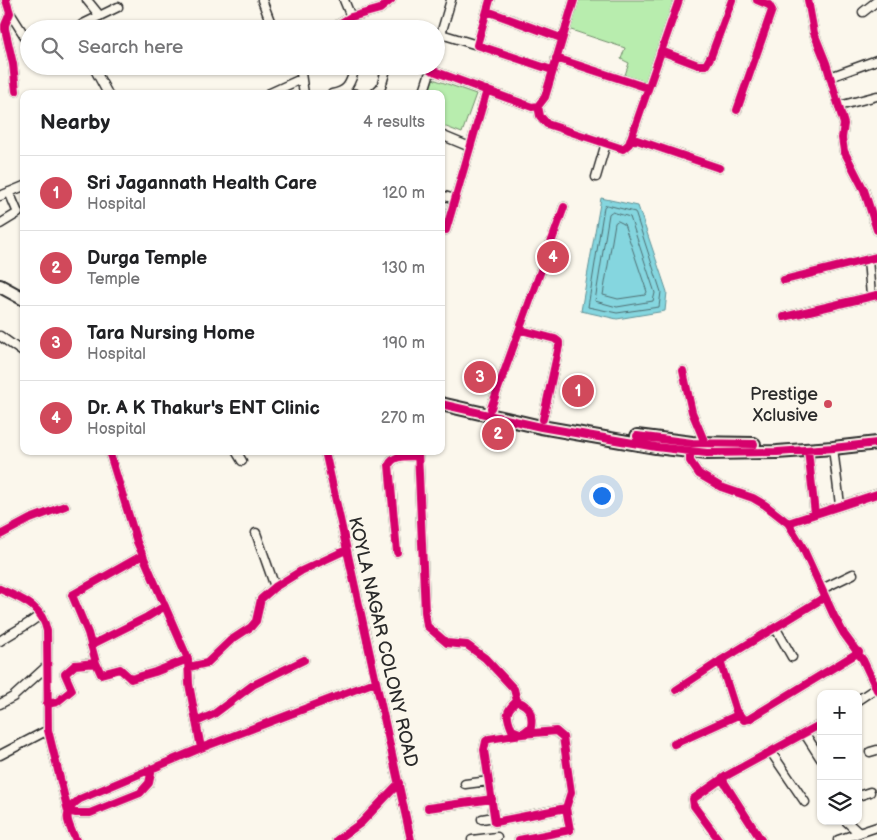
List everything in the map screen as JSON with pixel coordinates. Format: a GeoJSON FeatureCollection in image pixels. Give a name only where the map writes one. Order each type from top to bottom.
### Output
{"type":"FeatureCollection","features":[{"type":"Feature","properties":{"kind":"highway"},"geometry":{"type":"LineString","coordinates":[[0,286],[20,297]]}},
{"type":"Feature","properties":{"kind":"highway"},"geometry":{"type":"LineString","coordinates":[[0,295],[20,304]]}},
{"type":"Feature","properties":{"kind":"highway"},"geometry":{"type":"LineString","coordinates":[[445,397],[491,408],[507,416],[543,419],[598,431],[724,453],[808,450],[877,443]]}},
{"type":"Feature","properties":{"kind":"highway"},"geometry":{"type":"LineString","coordinates":[[445,405],[507,416],[566,431],[691,447],[705,443],[751,445],[816,442],[877,435]]}},
{"type":"Feature","properties":{"kind":"street"},"geometry":{"type":"LineString","coordinates":[[6,0],[10,13],[20,29]]}},
{"type":"Feature","properties":{"kind":"street"},"geometry":{"type":"LineString","coordinates":[[87,0],[100,16]]}},
{"type":"Feature","properties":{"kind":"street"},"geometry":{"type":"LineString","coordinates":[[262,0],[270,20]]}},
{"type":"Feature","properties":{"kind":"street"},"geometry":{"type":"LineString","coordinates":[[344,0],[351,17]]}},
{"type":"Feature","properties":{"kind":"street"},"geometry":{"type":"LineString","coordinates":[[444,20],[450,0]]}},
{"type":"Feature","properties":{"kind":"street"},"geometry":{"type":"LineString","coordinates":[[476,46],[490,0]]}},
{"type":"Feature","properties":{"kind":"street"},"geometry":{"type":"LineString","coordinates":[[445,74],[532,107],[538,106],[545,97],[561,38],[574,0]]}},
{"type":"Feature","properties":{"kind":"street"},"geometry":{"type":"LineString","coordinates":[[538,106],[540,116],[547,124],[623,149],[628,146],[679,0]]}},
{"type":"Feature","properties":{"kind":"street"},"geometry":{"type":"LineString","coordinates":[[661,51],[698,65],[706,65],[712,56],[732,0]]}},
{"type":"Feature","properties":{"kind":"street"},"geometry":{"type":"LineString","coordinates":[[737,110],[772,10],[769,5],[757,0]]}},
{"type":"Feature","properties":{"kind":"street"},"geometry":{"type":"LineString","coordinates":[[808,0],[814,33],[839,106],[844,128],[842,138],[844,151],[864,190],[877,230]]}},
{"type":"Feature","properties":{"kind":"street"},"geometry":{"type":"LineString","coordinates":[[863,12],[877,1]]}},
{"type":"Feature","properties":{"kind":"street"},"geometry":{"type":"LineString","coordinates":[[346,20],[380,9],[387,2]]}},
{"type":"Feature","properties":{"kind":"street"},"geometry":{"type":"LineString","coordinates":[[93,20],[118,7]]}},
{"type":"Feature","properties":{"kind":"street"},"geometry":{"type":"LineString","coordinates":[[487,12],[561,38]]}},
{"type":"Feature","properties":{"kind":"street"},"geometry":{"type":"LineString","coordinates":[[10,13],[3,34],[15,75],[16,91]]}},
{"type":"Feature","properties":{"kind":"street"},"geometry":{"type":"LineString","coordinates":[[445,34],[476,46],[552,70]]}},
{"type":"Feature","properties":{"kind":"street"},"geometry":{"type":"LineString","coordinates":[[556,58],[648,88]]}},
{"type":"Feature","properties":{"kind":"street"},"geometry":{"type":"LineString","coordinates":[[830,77],[877,60]]}},
{"type":"Feature","properties":{"kind":"street"},"geometry":{"type":"LineString","coordinates":[[98,75],[106,90]]}},
{"type":"Feature","properties":{"kind":"street"},"geometry":{"type":"LineString","coordinates":[[301,75],[303,90]]}},
{"type":"Feature","properties":{"kind":"street"},"geometry":{"type":"LineString","coordinates":[[344,90],[350,83],[353,75]]}},
{"type":"Feature","properties":{"kind":"street"},"geometry":{"type":"LineString","coordinates":[[378,90],[381,87],[384,75]]}},
{"type":"Feature","properties":{"kind":"street"},"geometry":{"type":"LineString","coordinates":[[424,90],[429,75]]}},
{"type":"Feature","properties":{"kind":"street"},"geometry":{"type":"LineString","coordinates":[[277,90],[301,79]]}},
{"type":"Feature","properties":{"kind":"street"},"geometry":{"type":"LineString","coordinates":[[446,230],[486,90]]}},
{"type":"Feature","properties":{"kind":"street"},"geometry":{"type":"LineString","coordinates":[[839,106],[877,96]]}},
{"type":"Feature","properties":{"kind":"street"},"geometry":{"type":"LineString","coordinates":[[445,136],[470,147]]}},
{"type":"Feature","properties":{"kind":"street"},"geometry":{"type":"LineString","coordinates":[[631,138],[719,168]]}},
{"type":"Feature","properties":{"kind":"street"},"geometry":{"type":"LineString","coordinates":[[596,177],[606,143]]}},
{"type":"Feature","properties":{"kind":"street"},"geometry":{"type":"LineString","coordinates":[[0,196],[20,188]]}},
{"type":"Feature","properties":{"kind":"street"},"geometry":{"type":"LineString","coordinates":[[0,224],[18,213],[9,192]]}},
{"type":"Feature","properties":{"kind":"street"},"geometry":{"type":"LineString","coordinates":[[445,196],[455,199]]}},
{"type":"Feature","properties":{"kind":"street"},"geometry":{"type":"LineString","coordinates":[[491,408],[521,330],[564,207]]}},
{"type":"Feature","properties":{"kind":"street"},"geometry":{"type":"LineString","coordinates":[[784,280],[877,257]]}},
{"type":"Feature","properties":{"kind":"street"},"geometry":{"type":"LineString","coordinates":[[784,317],[874,296],[868,259]]}},
{"type":"Feature","properties":{"kind":"street"},"geometry":{"type":"LineString","coordinates":[[521,330],[558,342],[559,346],[543,419]]}},
{"type":"Feature","properties":{"kind":"street"},"geometry":{"type":"LineString","coordinates":[[0,336],[20,350]]}},
{"type":"Feature","properties":{"kind":"street"},"geometry":{"type":"LineString","coordinates":[[683,371],[692,412],[705,443]]}},
{"type":"Feature","properties":{"kind":"street"},"geometry":{"type":"LineString","coordinates":[[691,447],[690,461],[699,474],[721,487],[753,498],[765,505],[788,523],[795,533],[844,634],[859,652],[877,689],[862,698]]}},
{"type":"Feature","properties":{"kind":"street"},"geometry":{"type":"LineString","coordinates":[[834,448],[840,505]]}},
{"type":"Feature","properties":{"kind":"street"},"geometry":{"type":"LineString","coordinates":[[808,450],[815,514]]}},
{"type":"Feature","properties":{"kind":"street"},"geometry":{"type":"LineString","coordinates":[[110,455],[143,555],[188,663],[189,684],[201,748]]}},
{"type":"Feature","properties":{"kind":"street"},"geometry":{"type":"LineString","coordinates":[[238,455],[242,461]]}},
{"type":"Feature","properties":{"kind":"street","name":"KOYLA NAGAR COLONY ROAD"},"geometry":{"type":"LineString","coordinates":[[326,455],[375,682],[400,783],[411,840]]}},
{"type":"Feature","properties":{"kind":"street"},"geometry":{"type":"LineString","coordinates":[[397,552],[389,465],[391,460],[395,458],[412,455]]}},
{"type":"Feature","properties":{"kind":"street"},"geometry":{"type":"LineString","coordinates":[[418,455],[427,626],[447,643],[467,645],[485,658],[514,689],[517,701],[528,707],[533,718],[531,727],[522,734]]}},
{"type":"Feature","properties":{"kind":"street"},"geometry":{"type":"LineString","coordinates":[[788,523],[877,494]]}},
{"type":"Feature","properties":{"kind":"street"},"geometry":{"type":"LineString","coordinates":[[0,535],[30,519],[65,506]]}},
{"type":"Feature","properties":{"kind":"street"},"geometry":{"type":"LineString","coordinates":[[256,533],[275,587]]}},
{"type":"Feature","properties":{"kind":"street"},"geometry":{"type":"LineString","coordinates":[[143,555],[72,596],[101,674],[120,669],[131,679],[188,663],[207,663],[230,640],[251,627],[256,621],[261,599],[275,587],[301,571],[346,550]]}},
{"type":"Feature","properties":{"kind":"street"},"geometry":{"type":"LineString","coordinates":[[676,690],[775,627],[853,574]]}},
{"type":"Feature","properties":{"kind":"street"},"geometry":{"type":"LineString","coordinates":[[0,589],[35,607],[46,622],[48,630],[48,730],[68,811]]}},
{"type":"Feature","properties":{"kind":"street"},"geometry":{"type":"LineString","coordinates":[[91,645],[165,606]]}},
{"type":"Feature","properties":{"kind":"street"},"geometry":{"type":"LineString","coordinates":[[0,642],[13,632],[30,624],[41,614]]}},
{"type":"Feature","properties":{"kind":"street"},"geometry":{"type":"LineString","coordinates":[[775,627],[792,657]]}},
{"type":"Feature","properties":{"kind":"street"},"geometry":{"type":"LineString","coordinates":[[720,661],[738,715],[744,720],[749,719],[859,652]]}},
{"type":"Feature","properties":{"kind":"street"},"geometry":{"type":"LineString","coordinates":[[196,722],[219,711],[253,685],[304,660]]}},
{"type":"Feature","properties":{"kind":"street"},"geometry":{"type":"LineString","coordinates":[[47,704],[56,702],[72,690],[65,674],[75,665],[96,663]]}},
{"type":"Feature","properties":{"kind":"street"},"geometry":{"type":"LineString","coordinates":[[0,704],[13,697],[47,666]]}},
{"type":"Feature","properties":{"kind":"street"},"geometry":{"type":"LineString","coordinates":[[76,840],[67,818],[72,804],[80,799],[201,748],[375,682]]}},
{"type":"Feature","properties":{"kind":"street"},"geometry":{"type":"LineString","coordinates":[[517,701],[509,708],[507,718],[512,730],[522,734]]}},
{"type":"Feature","properties":{"kind":"street"},"geometry":{"type":"LineString","coordinates":[[674,744],[738,715]]}},
{"type":"Feature","properties":{"kind":"street"},"geometry":{"type":"LineString","coordinates":[[719,840],[693,802],[693,799],[722,779],[817,726]]}},
{"type":"Feature","properties":{"kind":"street"},"geometry":{"type":"LineString","coordinates":[[0,755],[48,730]]}},
{"type":"Feature","properties":{"kind":"street"},"geometry":{"type":"LineString","coordinates":[[472,840],[494,839],[495,820],[484,750],[486,741],[522,734],[556,731],[563,737],[571,792],[566,808],[570,830],[519,840]]}},
{"type":"Feature","properties":{"kind":"street"},"geometry":{"type":"LineString","coordinates":[[805,734],[817,753]]}},
{"type":"Feature","properties":{"kind":"street"},"geometry":{"type":"LineString","coordinates":[[771,752],[805,802]]}},
{"type":"Feature","properties":{"kind":"street"},"geometry":{"type":"LineString","coordinates":[[68,811],[90,813],[140,794],[149,783],[152,769]]}},
{"type":"Feature","properties":{"kind":"street"},"geometry":{"type":"LineString","coordinates":[[722,779],[761,840]]}},
{"type":"Feature","properties":{"kind":"street"},"geometry":{"type":"LineString","coordinates":[[465,784],[489,781]]}},
{"type":"Feature","properties":{"kind":"street"},"geometry":{"type":"LineString","coordinates":[[337,840],[361,823],[400,783]]}},
{"type":"Feature","properties":{"kind":"street"},"geometry":{"type":"LineString","coordinates":[[862,795],[870,792]]}},
{"type":"Feature","properties":{"kind":"street"},"geometry":{"type":"LineString","coordinates":[[428,808],[492,800]]}},
{"type":"Feature","properties":{"kind":"street"},"geometry":{"type":"LineString","coordinates":[[482,819],[495,820],[566,808]]}},
{"type":"Feature","properties":{"kind":"street"},"geometry":{"type":"LineString","coordinates":[[850,825],[859,833]]}},
{"type":"Feature","properties":{"kind":"street"},"geometry":{"type":"LineString","coordinates":[[838,840],[877,827]]}},
{"type":"Feature","properties":{"kind":"green space"},"geometry":{"type":"Polygon","coordinates":[[[577,0],[674,0],[647,85],[624,78],[629,63],[621,59],[625,48],[568,29],[577,0]]]}},
{"type":"Feature","properties":{"kind":"green space"},"geometry":{"type":"Polygon","coordinates":[[[433,79],[476,94],[462,133],[445,127],[445,90],[429,90],[433,79]]]}},
{"type":"Feature","properties":{"kind":"water"},"geometry":{"type":"Polygon","coordinates":[[[601,198],[638,206],[667,292],[665,311],[617,319],[581,311],[601,198]]]}},
{"type":"Feature","properties":{"kind":"cycle path"},"geometry":{"type":"LineString","coordinates":[[6,0],[10,13],[5,29],[13,64],[16,91]]}},
{"type":"Feature","properties":{"kind":"cycle path"},"geometry":{"type":"LineString","coordinates":[[346,20],[380,9],[391,0]]}},
{"type":"Feature","properties":{"kind":"cycle path"},"geometry":{"type":"LineString","coordinates":[[490,0],[477,45],[552,70]]}},
{"type":"Feature","properties":{"kind":"cycle path"},"geometry":{"type":"LineString","coordinates":[[445,75],[532,107],[538,106],[545,97],[574,0]]}},
{"type":"Feature","properties":{"kind":"cycle path"},"geometry":{"type":"LineString","coordinates":[[538,106],[540,116],[547,124],[623,149],[629,144],[679,0]]}},
{"type":"Feature","properties":{"kind":"cycle path"},"geometry":{"type":"LineString","coordinates":[[661,51],[698,65],[706,65],[732,0]]}},
{"type":"Feature","properties":{"kind":"cycle path"},"geometry":{"type":"LineString","coordinates":[[737,110],[772,10],[769,5],[757,0]]}},
{"type":"Feature","properties":{"kind":"cycle path"},"geometry":{"type":"LineString","coordinates":[[808,0],[814,33],[826,63],[844,124],[842,138],[844,151],[864,190],[877,230]]}},
{"type":"Feature","properties":{"kind":"cycle path"},"geometry":{"type":"LineString","coordinates":[[487,11],[561,38]]}},
{"type":"Feature","properties":{"kind":"cycle path"},"geometry":{"type":"LineString","coordinates":[[556,58],[648,88]]}},
{"type":"Feature","properties":{"kind":"cycle path"},"geometry":{"type":"LineString","coordinates":[[446,230],[487,90]]}},
{"type":"Feature","properties":{"kind":"cycle path"},"geometry":{"type":"LineString","coordinates":[[631,138],[719,168]]}},
{"type":"Feature","properties":{"kind":"cycle path"},"geometry":{"type":"LineString","coordinates":[[491,408],[564,207]]}},
{"type":"Feature","properties":{"kind":"cycle path"},"geometry":{"type":"LineString","coordinates":[[784,280],[877,257]]}},
{"type":"Feature","properties":{"kind":"cycle path"},"geometry":{"type":"LineString","coordinates":[[784,317],[877,295]]}},
{"type":"Feature","properties":{"kind":"cycle path"},"geometry":{"type":"LineString","coordinates":[[521,330],[555,339],[559,342],[543,419]]}},
{"type":"Feature","properties":{"kind":"cycle path"},"geometry":{"type":"LineString","coordinates":[[683,371],[692,412],[705,443]]}},
{"type":"Feature","properties":{"kind":"cycle path"},"geometry":{"type":"LineString","coordinates":[[445,405],[541,427],[656,447],[707,453],[777,452],[877,443]]}},
{"type":"Feature","properties":{"kind":"cycle path"},"geometry":{"type":"LineString","coordinates":[[637,436],[692,443],[754,444]]}},
{"type":"Feature","properties":{"kind":"cycle path"},"geometry":{"type":"LineString","coordinates":[[808,450],[815,514]]}},
{"type":"Feature","properties":{"kind":"cycle path"},"geometry":{"type":"LineString","coordinates":[[690,452],[690,461],[699,474],[721,487],[753,498],[788,523],[802,546],[834,616],[844,634],[863,660],[877,690]]}},
{"type":"Feature","properties":{"kind":"cycle path"},"geometry":{"type":"LineString","coordinates":[[110,455],[137,542],[188,659],[189,684],[201,748]]}},
{"type":"Feature","properties":{"kind":"cycle path"},"geometry":{"type":"LineString","coordinates":[[326,455],[411,840]]}},
{"type":"Feature","properties":{"kind":"cycle path"},"geometry":{"type":"LineString","coordinates":[[418,455],[427,626],[447,643],[467,645],[485,658],[514,689],[517,701]]}},
{"type":"Feature","properties":{"kind":"cycle path"},"geometry":{"type":"LineString","coordinates":[[397,552],[389,465],[394,459],[418,456]]}},
{"type":"Feature","properties":{"kind":"cycle path"},"geometry":{"type":"LineString","coordinates":[[788,523],[877,494]]}},
{"type":"Feature","properties":{"kind":"cycle path"},"geometry":{"type":"LineString","coordinates":[[0,535],[30,519],[65,506]]}},
{"type":"Feature","properties":{"kind":"cycle path"},"geometry":{"type":"LineString","coordinates":[[189,667],[207,663],[231,640],[251,627],[256,621],[261,599],[275,587],[301,571],[346,550]]}},
{"type":"Feature","properties":{"kind":"cycle path"},"geometry":{"type":"LineString","coordinates":[[96,663],[88,633],[72,595],[143,555]]}},
{"type":"Feature","properties":{"kind":"cycle path"},"geometry":{"type":"LineString","coordinates":[[0,589],[30,604],[41,615],[47,631],[48,730],[68,811],[90,813],[140,793],[149,783],[152,769]]}},
{"type":"Feature","properties":{"kind":"cycle path"},"geometry":{"type":"LineString","coordinates":[[676,690],[825,597]]}},
{"type":"Feature","properties":{"kind":"cycle path"},"geometry":{"type":"LineString","coordinates":[[91,645],[165,606]]}},
{"type":"Feature","properties":{"kind":"cycle path"},"geometry":{"type":"LineString","coordinates":[[720,661],[736,711],[744,720],[749,719],[859,652]]}},
{"type":"Feature","properties":{"kind":"cycle path"},"geometry":{"type":"LineString","coordinates":[[47,704],[57,702],[72,690],[65,674],[75,665],[96,663],[101,674],[120,669],[131,679],[188,659]]}},
{"type":"Feature","properties":{"kind":"cycle path"},"geometry":{"type":"LineString","coordinates":[[196,722],[214,714],[253,685],[304,660]]}},
{"type":"Feature","properties":{"kind":"cycle path"},"geometry":{"type":"LineString","coordinates":[[76,840],[68,823],[68,813],[70,808],[80,799],[201,748],[375,682]]}},
{"type":"Feature","properties":{"kind":"cycle path"},"geometry":{"type":"LineString","coordinates":[[517,701],[510,708],[508,714],[509,721],[512,730],[522,734]]}},
{"type":"Feature","properties":{"kind":"cycle path"},"geometry":{"type":"LineString","coordinates":[[517,701],[525,705],[530,711],[531,727],[522,734]]}},
{"type":"Feature","properties":{"kind":"cycle path"},"geometry":{"type":"LineString","coordinates":[[674,744],[738,715]]}},
{"type":"Feature","properties":{"kind":"cycle path"},"geometry":{"type":"LineString","coordinates":[[719,840],[694,806],[693,799],[726,776],[817,726]]}},
{"type":"Feature","properties":{"kind":"cycle path"},"geometry":{"type":"LineString","coordinates":[[556,731],[563,737],[571,792],[566,808],[495,822],[484,750],[486,741],[522,734],[556,731]]}},
{"type":"Feature","properties":{"kind":"cycle path"},"geometry":{"type":"LineString","coordinates":[[722,779],[761,840]]}},
{"type":"Feature","properties":{"kind":"cycle path"},"geometry":{"type":"LineString","coordinates":[[337,840],[361,823],[399,783]]}},
{"type":"Feature","properties":{"kind":"cycle path"},"geometry":{"type":"LineString","coordinates":[[428,808],[492,799]]}},
{"type":"Feature","properties":{"kind":"cycle path"},"geometry":{"type":"LineString","coordinates":[[519,840],[570,830],[566,808]]}},
{"type":"Feature","properties":{"kind":"place","name":"Dr. A K Thakur's ENT Clinic"},"geometry":{"type":"Point","coordinates":[553,257]}},
{"type":"Feature","properties":{"kind":"place","name":"Tara Nursing Home"},"geometry":{"type":"Point","coordinates":[480,377]}},
{"type":"Feature","properties":{"kind":"place","name":"Sri Jagannath Health Care"},"geometry":{"type":"Point","coordinates":[578,391]}},
{"type":"Feature","properties":{"kind":"place","name":"Prestige Xclusive"},"geometry":{"type":"Point","coordinates":[828,404]}},
{"type":"Feature","properties":{"kind":"place","name":"Durga Temple"},"geometry":{"type":"Point","coordinates":[498,434]}}]}
